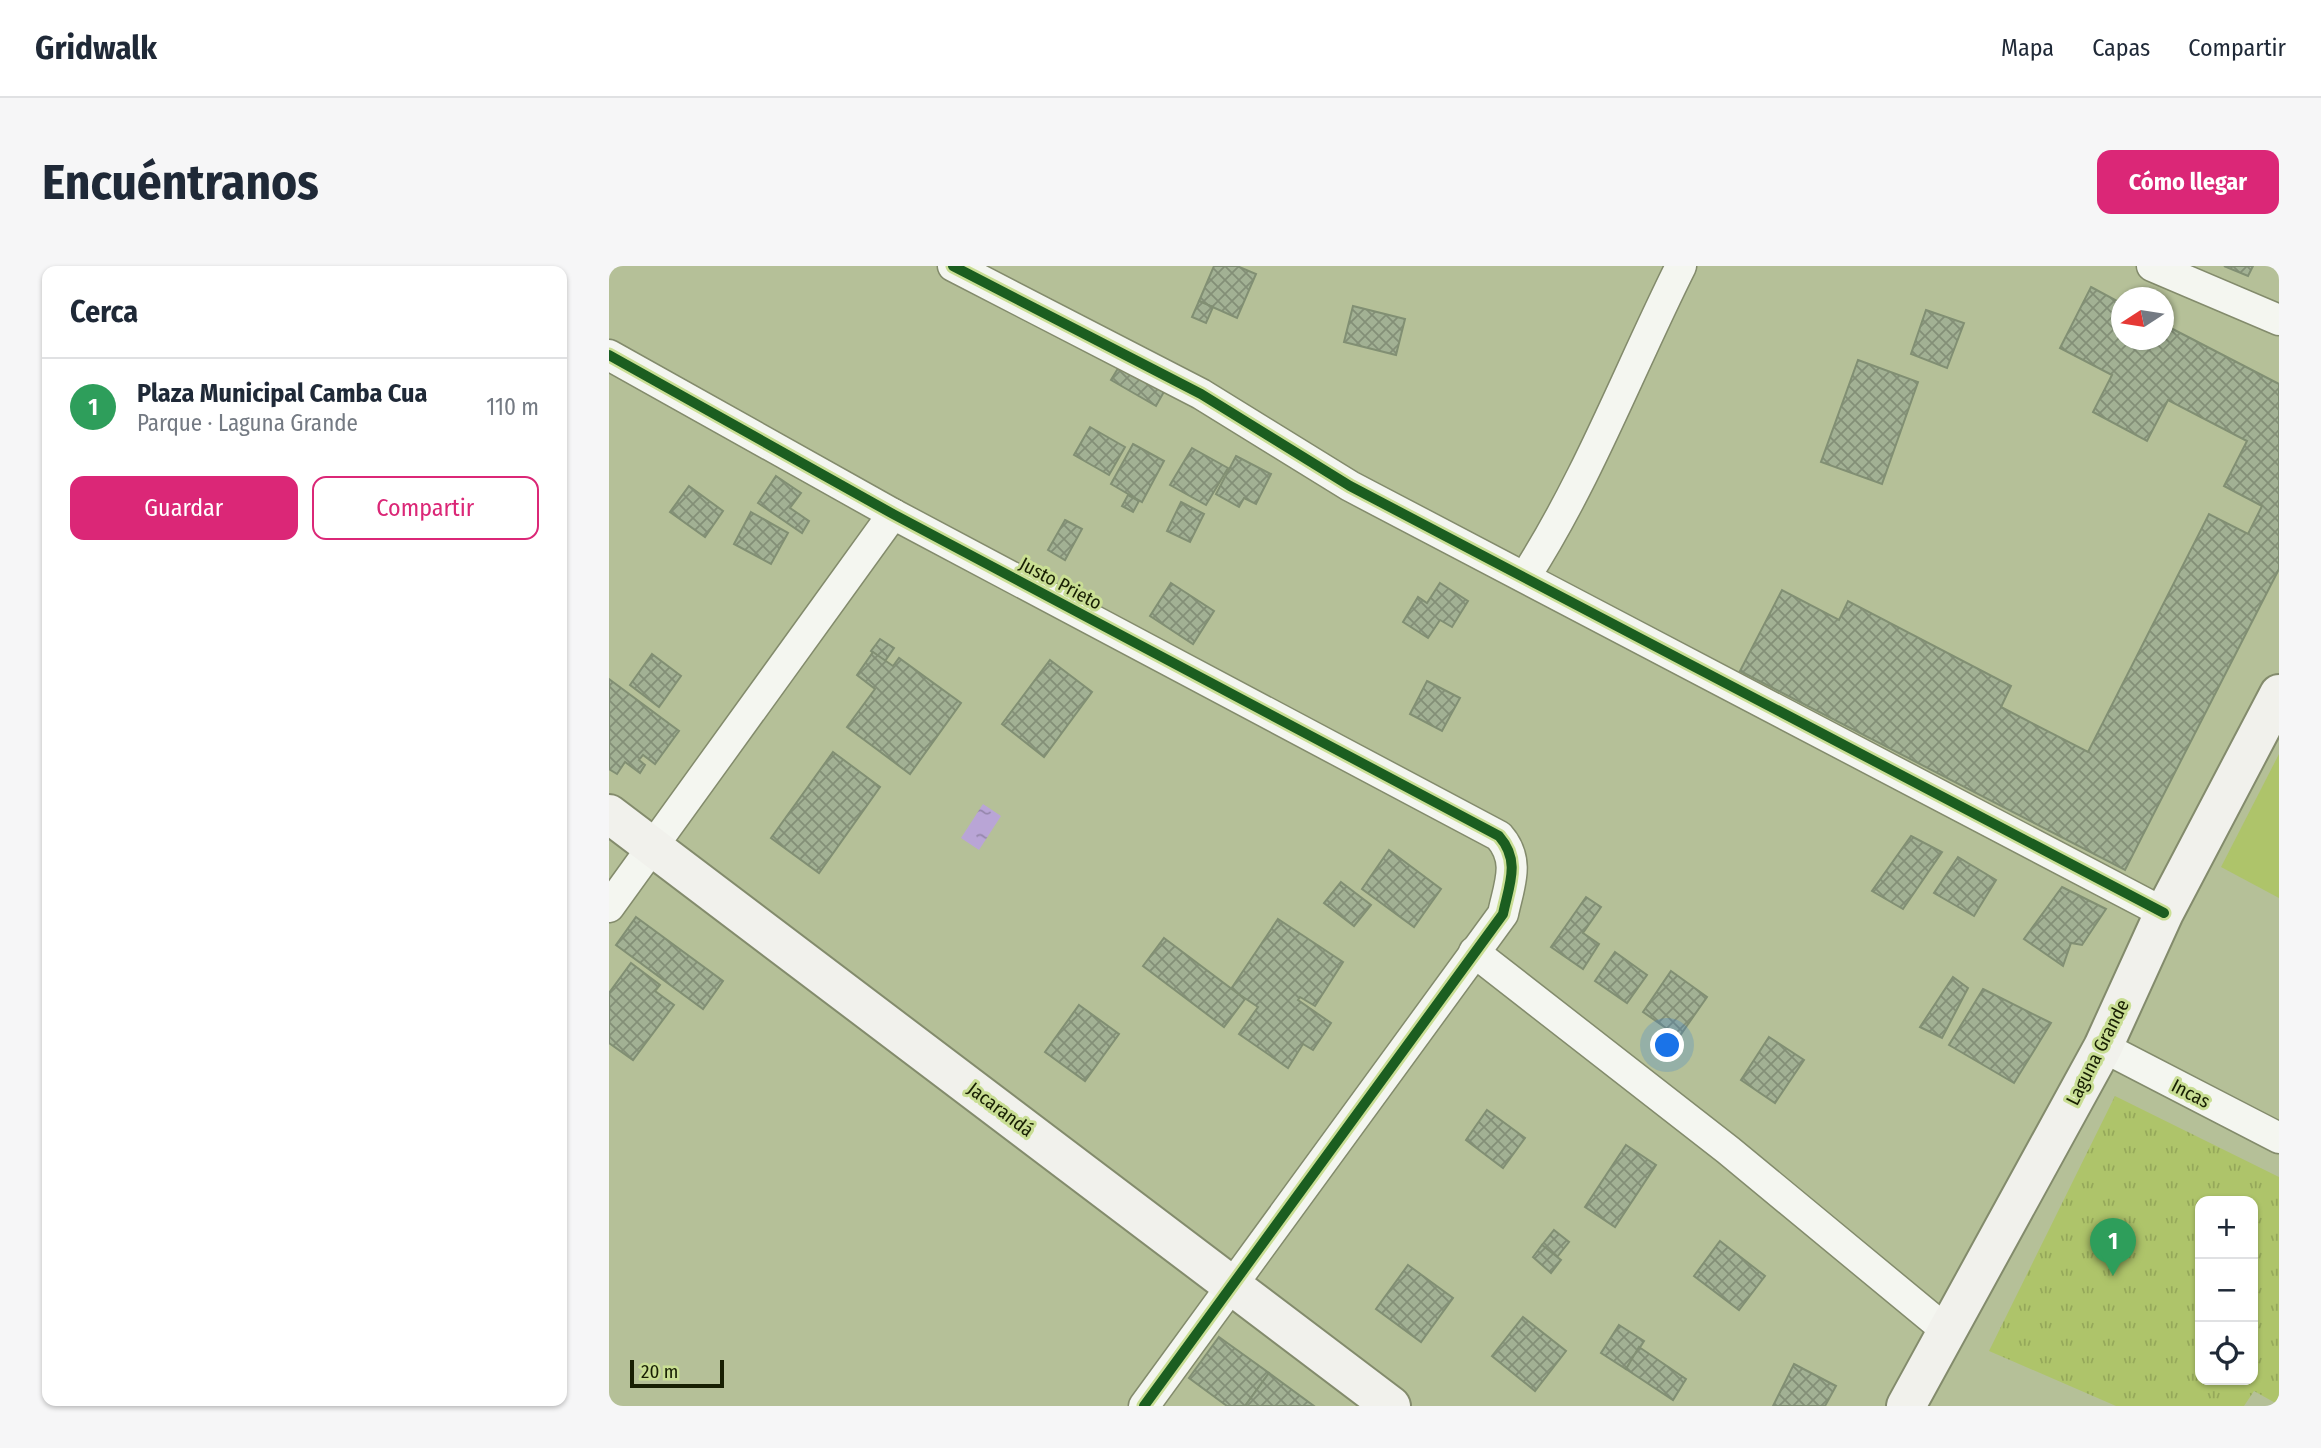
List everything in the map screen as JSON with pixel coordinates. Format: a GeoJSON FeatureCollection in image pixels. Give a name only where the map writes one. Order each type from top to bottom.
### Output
{"type":"FeatureCollection","features":[{"type":"Feature","properties":{"kind":"street"},"geometry":{"type":"LineString","coordinates":[[953,266],[1201,394],[1350,486],[2164,913]]}},
{"type":"Feature","properties":{"kind":"street"},"geometry":{"type":"LineString","coordinates":[[1525,577],[1557,527],[1641,353],[1656,312],[1681,266]]}},
{"type":"Feature","properties":{"kind":"street"},"geometry":{"type":"LineString","coordinates":[[2152,266],[2279,320]]}},
{"type":"Feature","properties":{"kind":"street","name":"Justo Prieto"},"geometry":{"type":"LineString","coordinates":[[609,355],[893,514],[1499,836],[1510,849],[1513,870],[1503,914],[1474,952]]}},
{"type":"Feature","properties":{"kind":"street"},"geometry":{"type":"LineString","coordinates":[[609,906],[893,514]]}},
{"type":"Feature","properties":{"kind":"street","name":"Laguna Grande"},"geometry":{"type":"LineString","coordinates":[[1906,1406],[2102,1047],[2164,913],[2279,694]]}},
{"type":"Feature","properties":{"kind":"street","name":"Jacarandá"},"geometry":{"type":"LineString","coordinates":[[609,814],[1391,1406]]}},
{"type":"Feature","properties":{"kind":"street"},"geometry":{"type":"LineString","coordinates":[[1144,1406],[1474,952],[1728,1150],[1947,1331]]}},
{"type":"Feature","properties":{"kind":"street","name":"Incas"},"geometry":{"type":"LineString","coordinates":[[2102,1047],[2279,1138]]}},
{"type":"Feature","properties":{"kind":"green space"},"geometry":{"type":"Polygon","coordinates":[[[2279,754],[2279,898],[2221,867],[2279,754]]]}},
{"type":"Feature","properties":{"kind":"green space"},"geometry":{"type":"Polygon","coordinates":[[[2115,1096],[2279,1177],[2279,1405],[2254,1391],[2244,1406],[2116,1406],[1989,1351],[2115,1096]]]}},
{"type":"Feature","properties":{"kind":"water"},"geometry":{"type":"Polygon","coordinates":[[[983,804],[1001,816],[979,850],[961,838],[983,804]]]}},
{"type":"Feature","properties":{"kind":"building"},"geometry":{"type":"Polygon","coordinates":[[[1214,266],[1237,266],[1256,274],[1237,318],[1199,301],[1214,266]]]}},
{"type":"Feature","properties":{"kind":"building"},"geometry":{"type":"Polygon","coordinates":[[[2224,266],[2253,266],[2248,276],[2224,266]]]}},
{"type":"Feature","properties":{"kind":"building"},"geometry":{"type":"Polygon","coordinates":[[[2091,287],[2111,298],[2111,350],[2174,350],[2174,330],[2279,384],[2279,569],[2125,870],[1740,671],[1782,590],[1839,620],[1848,601],[2011,686],[2001,707],[2088,752],[2209,514],[2248,534],[2262,506],[2224,486],[2247,441],[2168,400],[2147,441],[2093,412],[2112,375],[2060,348],[2091,287]]]}},
{"type":"Feature","properties":{"kind":"building"},"geometry":{"type":"Polygon","coordinates":[[[1199,301],[1213,307],[1206,323],[1192,317],[1199,301]]]}},
{"type":"Feature","properties":{"kind":"building"},"geometry":{"type":"Polygon","coordinates":[[[1353,306],[1405,319],[1396,355],[1344,342],[1353,306]]]}},
{"type":"Feature","properties":{"kind":"building"},"geometry":{"type":"Polygon","coordinates":[[[1926,310],[1964,323],[1947,368],[1911,354],[1926,310]]]}},
{"type":"Feature","properties":{"kind":"building"},"geometry":{"type":"Polygon","coordinates":[[[1858,360],[1918,382],[1882,484],[1821,462],[1858,360]]]}},
{"type":"Feature","properties":{"kind":"building"},"geometry":{"type":"Polygon","coordinates":[[[1120,365],[1165,390],[1156,406],[1111,380],[1120,365]]]}},
{"type":"Feature","properties":{"kind":"building"},"geometry":{"type":"Polygon","coordinates":[[[1090,427],[1125,447],[1109,475],[1074,455],[1090,427]]]}},
{"type":"Feature","properties":{"kind":"building"},"geometry":{"type":"Polygon","coordinates":[[[1133,444],[1164,461],[1142,502],[1111,484],[1133,444]]]}},
{"type":"Feature","properties":{"kind":"building"},"geometry":{"type":"Polygon","coordinates":[[[1192,448],[1228,468],[1206,505],[1170,485],[1192,448]]]}},
{"type":"Feature","properties":{"kind":"building"},"geometry":{"type":"Polygon","coordinates":[[[1236,456],[1271,474],[1256,504],[1244,498],[1239,507],[1216,494],[1236,456]]]}},
{"type":"Feature","properties":{"kind":"building"},"geometry":{"type":"Polygon","coordinates":[[[776,476],[801,493],[790,508],[809,521],[802,533],[758,503],[776,476]]]}},
{"type":"Feature","properties":{"kind":"building"},"geometry":{"type":"Polygon","coordinates":[[[689,486],[723,511],[705,537],[670,512],[689,486]]]}},
{"type":"Feature","properties":{"kind":"building"},"geometry":{"type":"Polygon","coordinates":[[[1128,495],[1139,501],[1133,512],[1122,506],[1128,495]]]}},
{"type":"Feature","properties":{"kind":"building"},"geometry":{"type":"Polygon","coordinates":[[[1181,502],[1204,514],[1190,542],[1167,531],[1181,502]]]}},
{"type":"Feature","properties":{"kind":"building"},"geometry":{"type":"Polygon","coordinates":[[[751,512],[788,533],[771,564],[734,544],[751,512]]]}},
{"type":"Feature","properties":{"kind":"building"},"geometry":{"type":"Polygon","coordinates":[[[1065,520],[1082,529],[1065,560],[1048,550],[1065,520]]]}},
{"type":"Feature","properties":{"kind":"building"},"geometry":{"type":"Polygon","coordinates":[[[1171,583],[1214,611],[1193,644],[1150,616],[1171,583]]]}},
{"type":"Feature","properties":{"kind":"building"},"geometry":{"type":"Polygon","coordinates":[[[1440,583],[1468,601],[1452,627],[1440,620],[1428,638],[1403,622],[1418,597],[1427,603],[1440,583]]]}},
{"type":"Feature","properties":{"kind":"building"},"geometry":{"type":"Polygon","coordinates":[[[880,639],[894,648],[885,661],[871,651],[880,639]]]}},
{"type":"Feature","properties":{"kind":"building"},"geometry":{"type":"Polygon","coordinates":[[[873,652],[893,666],[899,658],[961,703],[910,774],[847,727],[875,689],[857,675],[873,652]]]}},
{"type":"Feature","properties":{"kind":"building"},"geometry":{"type":"Polygon","coordinates":[[[652,654],[681,676],[659,707],[630,685],[652,654]]]}},
{"type":"Feature","properties":{"kind":"building"},"geometry":{"type":"Polygon","coordinates":[[[1050,660],[1092,692],[1044,757],[1002,724],[1050,660]]]}},
{"type":"Feature","properties":{"kind":"building"},"geometry":{"type":"Polygon","coordinates":[[[609,679],[679,731],[655,764],[643,755],[639,760],[645,765],[640,773],[625,762],[617,774],[609,769],[609,679]]]}},
{"type":"Feature","properties":{"kind":"building"},"geometry":{"type":"Polygon","coordinates":[[[1427,681],[1460,698],[1442,731],[1410,714],[1427,681]]]}},
{"type":"Feature","properties":{"kind":"building"},"geometry":{"type":"Polygon","coordinates":[[[833,752],[880,787],[819,873],[771,838],[833,752]]]}},
{"type":"Feature","properties":{"kind":"building"},"geometry":{"type":"Polygon","coordinates":[[[1911,836],[1942,852],[1903,909],[1872,891],[1911,836]]]}},
{"type":"Feature","properties":{"kind":"building"},"geometry":{"type":"Polygon","coordinates":[[[1389,850],[1441,889],[1414,927],[1362,889],[1389,850]]]}},
{"type":"Feature","properties":{"kind":"building"},"geometry":{"type":"Polygon","coordinates":[[[1958,857],[1996,880],[1974,916],[1934,893],[1958,857]]]}},
{"type":"Feature","properties":{"kind":"building"},"geometry":{"type":"Polygon","coordinates":[[[1341,882],[1371,905],[1354,926],[1324,903],[1341,882]]]}},
{"type":"Feature","properties":{"kind":"building"},"geometry":{"type":"Polygon","coordinates":[[[2062,887],[2106,909],[2082,945],[2071,943],[2063,966],[2024,939],[2062,887]]]}},
{"type":"Feature","properties":{"kind":"building"},"geometry":{"type":"Polygon","coordinates":[[[1586,897],[1601,907],[1583,933],[1599,944],[1583,969],[1551,947],[1586,897]]]}},
{"type":"Feature","properties":{"kind":"building"},"geometry":{"type":"Polygon","coordinates":[[[636,917],[723,981],[703,1009],[616,945],[636,917]]]}},
{"type":"Feature","properties":{"kind":"building"},"geometry":{"type":"Polygon","coordinates":[[[1278,919],[1343,962],[1315,1006],[1300,997],[1298,1000],[1331,1023],[1313,1050],[1303,1044],[1288,1068],[1239,1034],[1258,1007],[1231,989],[1278,919]]]}},
{"type":"Feature","properties":{"kind":"building"},"geometry":{"type":"Polygon","coordinates":[[[1164,938],[1245,999],[1224,1027],[1143,966],[1164,938]]]}},
{"type":"Feature","properties":{"kind":"building"},"geometry":{"type":"Polygon","coordinates":[[[1615,952],[1647,975],[1627,1003],[1595,981],[1615,952]]]}},
{"type":"Feature","properties":{"kind":"building"},"geometry":{"type":"Polygon","coordinates":[[[631,963],[660,985],[655,991],[674,1005],[633,1060],[609,1043],[609,993],[631,963]]]}},
{"type":"Feature","properties":{"kind":"building"},"geometry":{"type":"Polygon","coordinates":[[[1671,971],[1707,997],[1679,1037],[1643,1012],[1671,971]]]}},
{"type":"Feature","properties":{"kind":"building"},"geometry":{"type":"Polygon","coordinates":[[[1953,977],[1968,988],[1942,1038],[1920,1027],[1953,977]]]}},
{"type":"Feature","properties":{"kind":"building"},"geometry":{"type":"Polygon","coordinates":[[[1983,989],[2051,1023],[2014,1083],[1949,1045],[1983,989]]]}},
{"type":"Feature","properties":{"kind":"building"},"geometry":{"type":"Polygon","coordinates":[[[1079,1005],[1119,1034],[1085,1081],[1045,1052],[1079,1005]]]}},
{"type":"Feature","properties":{"kind":"building"},"geometry":{"type":"Polygon","coordinates":[[[1769,1037],[1804,1060],[1775,1103],[1741,1080],[1769,1037]]]}},
{"type":"Feature","properties":{"kind":"building"},"geometry":{"type":"Polygon","coordinates":[[[1487,1110],[1525,1138],[1503,1168],[1466,1140],[1487,1110]]]}},
{"type":"Feature","properties":{"kind":"building"},"geometry":{"type":"Polygon","coordinates":[[[1626,1145],[1656,1165],[1615,1227],[1585,1207],[1626,1145]]]}},
{"type":"Feature","properties":{"kind":"building"},"geometry":{"type":"Polygon","coordinates":[[[1554,1230],[1569,1242],[1557,1257],[1542,1245],[1554,1230]]]}},
{"type":"Feature","properties":{"kind":"building"},"geometry":{"type":"Polygon","coordinates":[[[1720,1241],[1765,1276],[1739,1310],[1694,1276],[1720,1241]]]}},
{"type":"Feature","properties":{"kind":"building"},"geometry":{"type":"Polygon","coordinates":[[[1542,1245],[1561,1260],[1551,1273],[1533,1257],[1542,1245]]]}},
{"type":"Feature","properties":{"kind":"building"},"geometry":{"type":"Polygon","coordinates":[[[1408,1265],[1453,1298],[1421,1342],[1376,1309],[1408,1265]]]}},
{"type":"Feature","properties":{"kind":"building"},"geometry":{"type":"Polygon","coordinates":[[[1523,1317],[1566,1351],[1535,1391],[1492,1356],[1523,1317]]]}},
{"type":"Feature","properties":{"kind":"building"},"geometry":{"type":"Polygon","coordinates":[[[1619,1325],[1644,1341],[1626,1369],[1601,1353],[1619,1325]]]}},
{"type":"Feature","properties":{"kind":"building"},"geometry":{"type":"Polygon","coordinates":[[[1219,1337],[1269,1373],[1245,1406],[1227,1406],[1189,1378],[1219,1337]]]}},
{"type":"Feature","properties":{"kind":"building"},"geometry":{"type":"Polygon","coordinates":[[[1639,1347],[1686,1379],[1673,1400],[1626,1369],[1639,1347]]]}},
{"type":"Feature","properties":{"kind":"building"},"geometry":{"type":"Polygon","coordinates":[[[1794,1364],[1836,1386],[1825,1406],[1773,1406],[1794,1364]]]}},
{"type":"Feature","properties":{"kind":"building"},"geometry":{"type":"Polygon","coordinates":[[[1269,1373],[1314,1406],[1245,1406],[1269,1373]]]}},
{"type":"Feature","properties":{"kind":"cycle path"},"geometry":{"type":"LineString","coordinates":[[953,266],[1201,394],[1350,486],[2164,913]]}},
{"type":"Feature","properties":{"kind":"cycle path"},"geometry":{"type":"LineString","coordinates":[[609,355],[893,514],[1499,836],[1506,845],[1512,874],[1503,914],[1144,1406]]}},
{"type":"Feature","properties":{"kind":"place","name":"Plaza Municipal Camba Cua"},"geometry":{"type":"Point","coordinates":[2113,1276]}}]}
